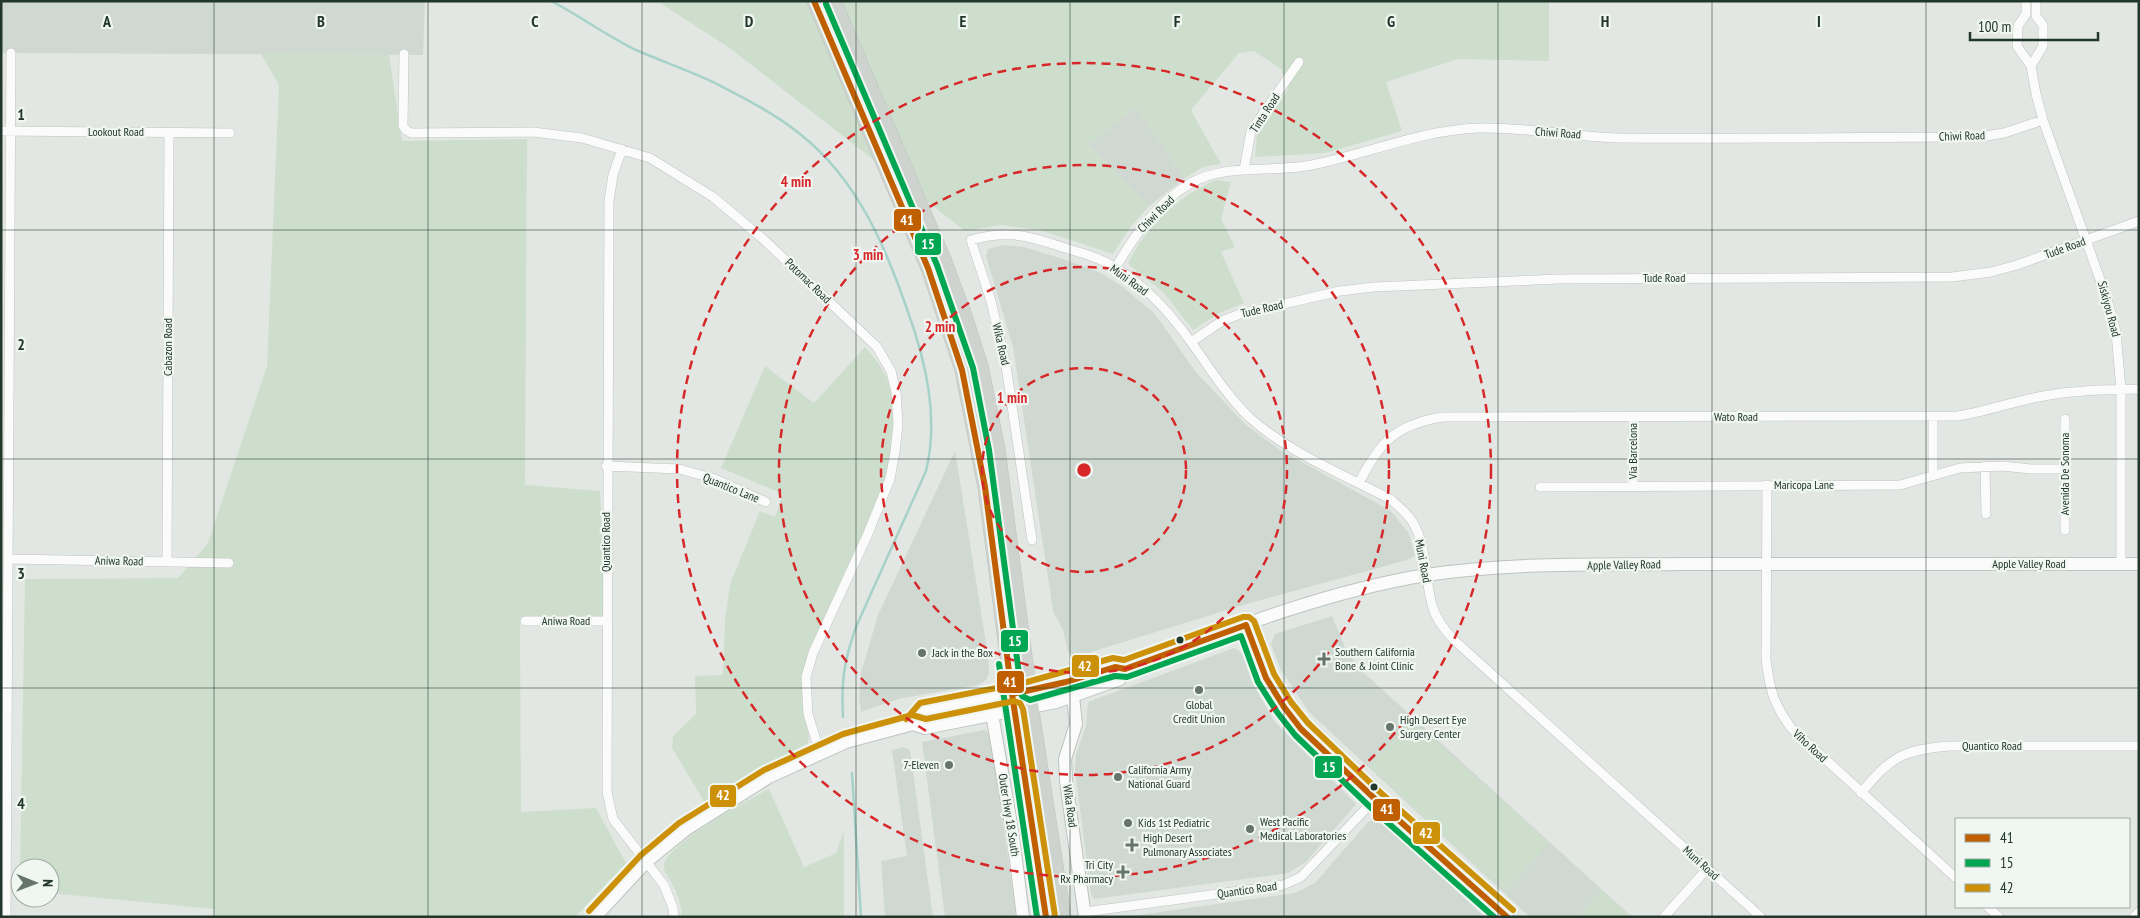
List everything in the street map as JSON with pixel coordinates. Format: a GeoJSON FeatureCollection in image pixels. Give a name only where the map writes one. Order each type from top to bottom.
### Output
{"type":"FeatureCollection","features":[{"type":"Feature","properties":{"kind":"main road"},"geometry":{"type":"LineString","coordinates":[[814,1],[928,268],[962,370],[985,487],[1014,710],[1046,917]]}},
{"type":"Feature","properties":{"kind":"main road"},"geometry":{"type":"LineString","coordinates":[[834,1],[945,262],[981,366],[998,449],[1029,691],[1064,917]]}},
{"type":"Feature","properties":{"kind":"street","name":"Siskiyou Road"},"geometry":{"type":"LineString","coordinates":[[2026,1],[2026,14],[2018,26],[2017,46],[2031,66],[2043,120],[2087,240],[2116,332],[2121,390],[2121,564]]}},
{"type":"Feature","properties":{"kind":"street"},"geometry":{"type":"LineString","coordinates":[[2031,66],[2043,46],[2043,25],[2036,16],[2036,1]]}},
{"type":"Feature","properties":{"kind":"street"},"geometry":{"type":"LineString","coordinates":[[6,917],[4,728],[8,559],[6,131],[11,53]]}},
{"type":"Feature","properties":{"kind":"street","name":"Potomac Road"},"geometry":{"type":"LineString","coordinates":[[404,54],[404,126],[406,130],[411,133],[533,132],[582,138],[650,158],[714,197],[762,238],[877,347],[891,371],[896,392],[898,424],[890,480],[867,536],[813,653],[806,677],[808,714],[820,753]]}},
{"type":"Feature","properties":{"kind":"street","name":"Tinta Road"},"geometry":{"type":"LineString","coordinates":[[1244,170],[1251,131],[1299,62]]}},
{"type":"Feature","properties":{"kind":"street","name":"Chiwi Road"},"geometry":{"type":"LineString","coordinates":[[1116,267],[1134,235],[1172,197],[1191,183],[1216,173],[1244,170],[1280,170],[1312,165],[1439,133],[1481,128],[1615,138],[1980,138],[2004,133],[2043,120]]}},
{"type":"Feature","properties":{"kind":"street","name":"Lookout Road"},"geometry":{"type":"LineString","coordinates":[[6,131],[230,133]]}},
{"type":"Feature","properties":{"kind":"street","name":"Cabazon Road"},"geometry":{"type":"LineString","coordinates":[[167,562],[169,132]]}},
{"type":"Feature","properties":{"kind":"street","name":"Quantico Road"},"geometry":{"type":"LineString","coordinates":[[622,149],[613,175],[609,201],[606,466],[607,792],[613,819],[664,885],[673,908],[674,917]]}},
{"type":"Feature","properties":{"kind":"street","name":"Tude Road"},"geometry":{"type":"LineString","coordinates":[[1191,342],[1222,321],[1240,314],[1340,291],[1374,287],[1559,279],[1952,277],[1991,272],[2017,265],[2139,221]]}},
{"type":"Feature","properties":{"kind":"street","name":"Muni Road"},"geometry":{"type":"LineString","coordinates":[[971,240],[991,234],[1026,235],[1116,267],[1165,308],[1227,392],[1263,428],[1286,446],[1390,499],[1412,522],[1421,542],[1433,609],[1442,626],[1454,640],[1761,917]]}},
{"type":"Feature","properties":{"kind":"street","name":"Wika Road"},"geometry":{"type":"LineString","coordinates":[[971,240],[991,301],[1006,366],[1032,540]]}},
{"type":"Feature","properties":{"kind":"street","name":"Wato Road"},"geometry":{"type":"LineString","coordinates":[[1359,482],[1370,460],[1400,430],[1424,420],[1442,417],[1958,416],[1984,412],[2037,397],[2072,391],[2139,389]]}},
{"type":"Feature","properties":{"kind":"street","name":"Via Barcelona"},"geometry":{"type":"LineString","coordinates":[[1632,486],[1633,417]]}},
{"type":"Feature","properties":{"kind":"street"},"geometry":{"type":"LineString","coordinates":[[1933,417],[1933,475]]}},
{"type":"Feature","properties":{"kind":"street","name":"Avenida De Sonoma"},"geometry":{"type":"LineString","coordinates":[[2065,419],[2065,530]]}},
{"type":"Feature","properties":{"kind":"street","name":"Quantico Lane"},"geometry":{"type":"LineString","coordinates":[[606,466],[678,468],[715,479],[766,502]]}},
{"type":"Feature","properties":{"kind":"street"},"geometry":{"type":"LineString","coordinates":[[1985,466],[1986,514]]}},
{"type":"Feature","properties":{"kind":"street","name":"Maricopa Lane"},"geometry":{"type":"LineString","coordinates":[[1540,487],[1900,485],[1960,468],[1985,466],[2065,469]]}},
{"type":"Feature","properties":{"kind":"street","name":"Viho Road"},"geometry":{"type":"LineString","coordinates":[[1767,485],[1766,660],[1769,684],[1777,708],[1791,728],[1955,877]]}},
{"type":"Feature","properties":{"kind":"street","name":"Aniwa Road"},"geometry":{"type":"LineString","coordinates":[[8,559],[229,563]]}},
{"type":"Feature","properties":{"kind":"street","name":"Apple Valley Road"},"geometry":{"type":"LineString","coordinates":[[913,724],[923,710],[1029,691],[1116,667],[1126,669],[1246,625],[1357,590],[1426,575],[1537,566],[2139,564]]}},
{"type":"Feature","properties":{"kind":"street","name":"Aniwa Road"},"geometry":{"type":"LineString","coordinates":[[525,621],[606,621]]}},
{"type":"Feature","properties":{"kind":"street"},"geometry":{"type":"LineString","coordinates":[[1246,625],[1266,678],[1284,708],[1301,729],[1375,799],[1507,917]]}},
{"type":"Feature","properties":{"kind":"street","name":"Apple Valley Road"},"geometry":{"type":"LineString","coordinates":[[595,917],[647,862],[685,830],[728,801],[769,777],[820,753],[846,742],[913,724],[926,728],[1073,696],[1120,679],[1126,669]]}},
{"type":"Feature","properties":{"kind":"street","name":"Wika Road"},"geometry":{"type":"LineString","coordinates":[[1073,696],[1076,724],[1065,758],[1066,781],[1085,914]]}},
{"type":"Feature","properties":{"kind":"street","name":"Outer Hwy 18 South"},"geometry":{"type":"LineString","coordinates":[[992,714],[1023,917]]}},
{"type":"Feature","properties":{"kind":"street","name":"Quantico Road"},"geometry":{"type":"LineString","coordinates":[[1861,793],[1882,768],[1896,758],[1929,748],[1959,746],[2139,746]]}},
{"type":"Feature","properties":{"kind":"street","name":"Quantico Road"},"geometry":{"type":"LineString","coordinates":[[1085,914],[1283,885],[1301,877],[1375,799]]}},
{"type":"Feature","properties":{"kind":"street"},"geometry":{"type":"LineString","coordinates":[[1664,917],[1707,869]]}},
{"type":"Feature","properties":{"kind":"street"},"geometry":{"type":"LineString","coordinates":[[1989,908],[1999,917]]}},
{"type":"Feature","properties":{"kind":"street"},"geometry":{"type":"LineString","coordinates":[[2134,917],[2139,912]]}},
{"type":"Feature","properties":{"kind":"shaded area"},"geometry":{"type":"Polygon","coordinates":[[[1,1],[425,1],[423,55],[1,53],[1,1]]]}},
{"type":"Feature","properties":{"kind":"shaded area"},"geometry":{"type":"Polygon","coordinates":[[[1136,107],[1185,178],[1149,206],[1088,144],[1136,107]]]}},
{"type":"Feature","properties":{"kind":"shaded area"},"geometry":{"type":"Polygon","coordinates":[[[1004,245],[1024,247],[1066,260],[1101,273],[1122,286],[1155,314],[1195,371],[1246,425],[1280,450],[1391,511],[1409,534],[1415,556],[1407,560],[1250,603],[1091,652],[1088,655],[1076,657],[1068,652],[1063,630],[1053,611],[1013,347],[986,256],[988,249],[1004,245]]]}},
{"type":"Feature","properties":{"kind":"shaded area"},"geometry":{"type":"Polygon","coordinates":[[[955,451],[988,655],[989,673],[986,680],[978,685],[898,699],[861,712],[859,699],[861,673],[878,615],[955,451]]]}},
{"type":"Feature","properties":{"kind":"shaded area"},"geometry":{"type":"Polygon","coordinates":[[[1332,616],[1346,650],[1363,672],[1632,917],[1530,917],[1309,712],[1281,670],[1271,644],[1275,634],[1332,616]]]}},
{"type":"Feature","properties":{"kind":"shaded area"},"geometry":{"type":"Polygon","coordinates":[[[1234,648],[1242,653],[1252,682],[1274,721],[1356,804],[1306,862],[1288,873],[1094,899],[1091,894],[1075,770],[1076,755],[1086,726],[1088,702],[1234,648]]]}},
{"type":"Feature","properties":{"kind":"shaded area"},"geometry":{"type":"Polygon","coordinates":[[[984,730],[991,735],[1016,917],[945,917],[922,742],[984,730]]]}},
{"type":"Feature","properties":{"kind":"shaded area"},"geometry":{"type":"Polygon","coordinates":[[[903,747],[910,750],[933,917],[885,917],[881,861],[907,856],[892,750],[903,747]]]}},
{"type":"Feature","properties":{"kind":"shaded area"},"geometry":{"type":"Polygon","coordinates":[[[1379,820],[1485,917],[1124,917],[1295,893],[1315,883],[1369,821],[1379,820]]]}},
{"type":"Feature","properties":{"kind":"green space"},"geometry":{"type":"Polygon","coordinates":[[[657,1],[1549,1],[1549,61],[1458,59],[1386,82],[1402,131],[1325,153],[1255,157],[1257,133],[1288,89],[1281,69],[1254,51],[1239,53],[1191,110],[1221,164],[1203,167],[1185,178],[1136,107],[1088,144],[1149,206],[1129,229],[1113,254],[1040,230],[1001,225],[965,231],[731,49],[657,1]]]}},
{"type":"Feature","properties":{"kind":"green space"},"geometry":{"type":"Polygon","coordinates":[[[261,54],[389,55],[402,141],[527,139],[525,485],[600,491],[606,621],[520,621],[521,812],[596,808],[626,863],[575,917],[214,917],[214,909],[60,894],[60,858],[20,858],[25,579],[178,578],[208,543],[267,366],[279,85],[261,54]]]}},
{"type":"Feature","properties":{"kind":"green space"},"geometry":{"type":"Polygon","coordinates":[[[1216,180],[1231,182],[1221,219],[1235,247],[1221,252],[1244,303],[1220,313],[1193,330],[1163,292],[1128,264],[1144,237],[1164,214],[1189,195],[1216,180]]]}},
{"type":"Feature","properties":{"kind":"green space"},"geometry":{"type":"Polygon","coordinates":[[[865,347],[883,370],[891,393],[893,421],[888,465],[881,493],[808,653],[803,676],[802,705],[809,739],[808,743],[705,803],[672,748],[673,736],[696,714],[695,676],[723,675],[725,621],[730,584],[760,511],[775,517],[783,494],[721,468],[765,366],[814,403],[865,347]]]}},
{"type":"Feature","properties":{"kind":"green space"},"geometry":{"type":"Polygon","coordinates":[[[1412,720],[1549,843],[1505,892],[1369,766],[1412,720]]]}},
{"type":"Feature","properties":{"kind":"green space"},"geometry":{"type":"Polygon","coordinates":[[[769,789],[804,867],[836,853],[844,831],[844,917],[682,917],[678,896],[664,869],[667,858],[691,835],[769,789]]]}},
{"type":"Feature","properties":{"kind":"green space"},"geometry":{"type":"Polygon","coordinates":[[[1602,890],[1631,917],[1578,917],[1602,890]]]}},
{"type":"Feature","properties":{"kind":"waterway"},"geometry":{"type":"LineString","coordinates":[[551,1],[636,50],[704,78],[769,112],[790,126],[820,152],[838,171],[867,215],[889,262],[914,331],[925,370],[931,411],[930,451],[926,471],[852,639],[844,671],[842,693],[843,717]]}},
{"type":"Feature","properties":{"kind":"waterway"},"geometry":{"type":"LineString","coordinates":[[852,773],[861,917]]}},
{"type":"Feature","properties":{"kind":"transit line","name":"41"},"geometry":{"type":"LineString","coordinates":[[814,1],[928,268],[962,370],[985,487],[1012,694],[1046,917]]}},
{"type":"Feature","properties":{"kind":"transit line","name":"15"},"geometry":{"type":"LineString","coordinates":[[826,4],[937,265],[973,368],[989,450],[1022,696],[1030,700],[1115,676],[1127,677],[1241,636],[1258,682],[1277,712],[1295,735],[1369,806],[1494,917]]}},
{"type":"Feature","properties":{"kind":"transit line","name":"42"},"geometry":{"type":"LineString","coordinates":[[906,719],[920,703],[1027,682],[1113,658],[1124,660],[1243,617],[1249,617],[1254,621],[1274,674],[1291,702],[1308,723],[1381,793],[1513,910]]}},
{"type":"Feature","properties":{"kind":"transit line","name":"41"},"geometry":{"type":"LineString","coordinates":[[1246,625],[1266,678],[1284,707],[1301,729],[1375,799],[1507,917]]}},
{"type":"Feature","properties":{"kind":"transit line","name":"41"},"geometry":{"type":"LineString","coordinates":[[1012,694],[1066,682],[1115,667],[1125,669],[1246,625]]}},
{"type":"Feature","properties":{"kind":"transit line","name":"15"},"geometry":{"type":"LineString","coordinates":[[999,664],[1037,917]]}},
{"type":"Feature","properties":{"kind":"transit line","name":"42"},"geometry":{"type":"LineString","coordinates":[[589,911],[641,855],[679,823],[764,770],[843,734],[912,715],[926,719],[1014,701],[1020,703],[1023,709],[1055,916]]}},
{"type":"Feature","properties":{"kind":"place","name":"Jack in the Box"},"geometry":{"type":"Point","coordinates":[922,653]}},
{"type":"Feature","properties":{"kind":"place","name":"Southern California Bone & Joint Clinic"},"geometry":{"type":"Point","coordinates":[1324,659]}},
{"type":"Feature","properties":{"kind":"place","name":"Global Credit Union"},"geometry":{"type":"Point","coordinates":[1199,690]}},
{"type":"Feature","properties":{"kind":"place","name":"High Desert Eye Surgery Center"},"geometry":{"type":"Point","coordinates":[1390,727]}},
{"type":"Feature","properties":{"kind":"place","name":"7-Eleven"},"geometry":{"type":"Point","coordinates":[949,765]}},
{"type":"Feature","properties":{"kind":"place","name":"California Army National Guard"},"geometry":{"type":"Point","coordinates":[1118,777]}},
{"type":"Feature","properties":{"kind":"place","name":"Kids 1st Pediatric"},"geometry":{"type":"Point","coordinates":[1128,823]}},
{"type":"Feature","properties":{"kind":"place","name":"West Pacific Medical Laboratories"},"geometry":{"type":"Point","coordinates":[1250,829]}},
{"type":"Feature","properties":{"kind":"place","name":"High Desert Pulmonary Associates"},"geometry":{"type":"Point","coordinates":[1132,845]}},
{"type":"Feature","properties":{"kind":"place","name":"Tri City Rx Pharmacy"},"geometry":{"type":"Point","coordinates":[1123,872]}}]}
